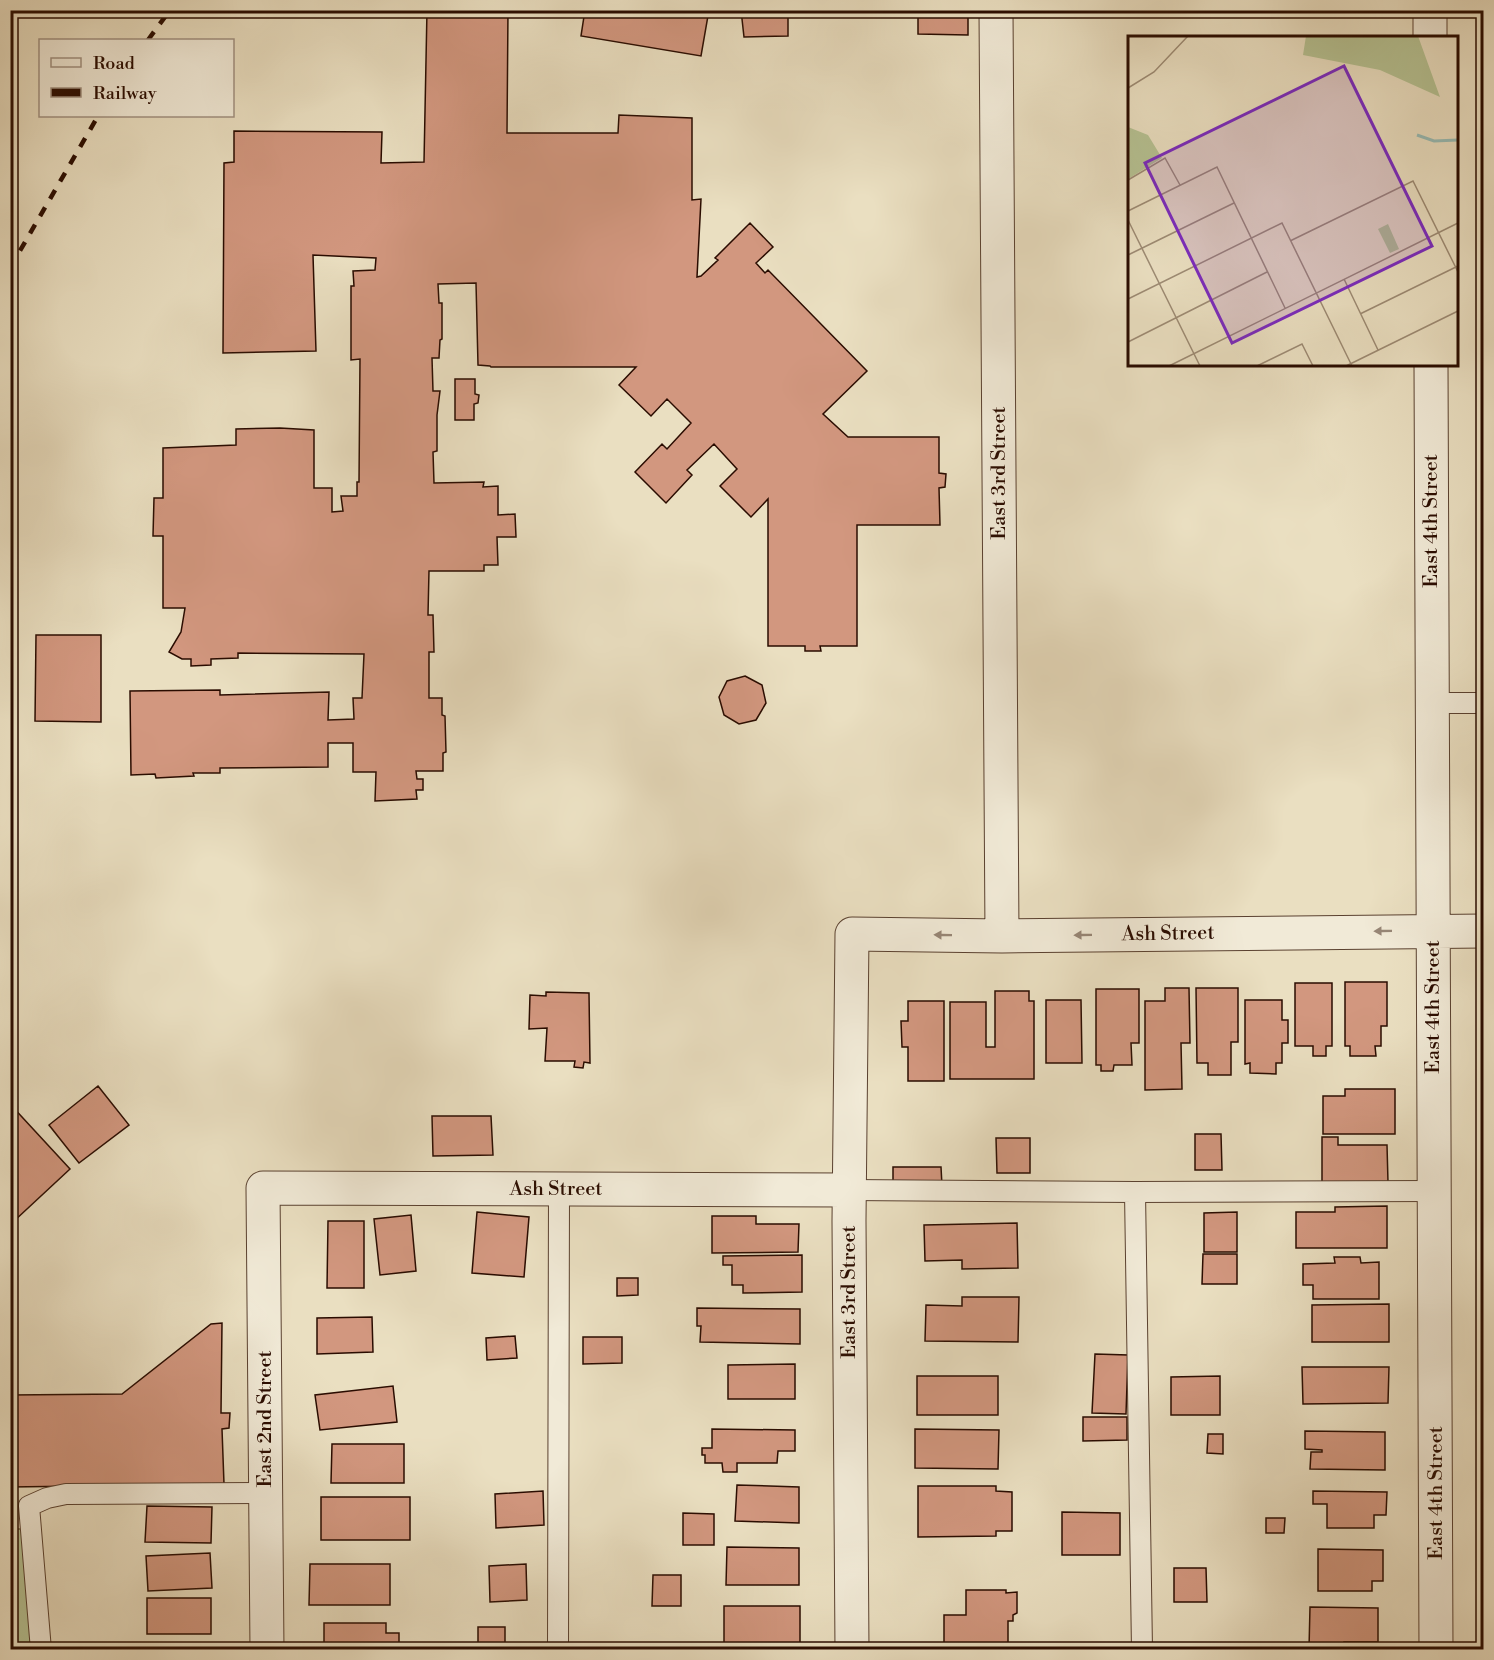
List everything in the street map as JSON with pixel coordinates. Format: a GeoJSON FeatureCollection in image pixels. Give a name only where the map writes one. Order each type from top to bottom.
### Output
{"type":"FeatureCollection","features":[{"type":"Feature","properties":{"kind":"street","name":"East 3rd Street"},"geometry":{"type":"LineString","coordinates":[[996,10],[1002,936]]}},
{"type":"Feature","properties":{"kind":"street"},"geometry":{"type":"LineString","coordinates":[[1430,10],[1430,36]]}},
{"type":"Feature","properties":{"kind":"street","name":"East 4th Street"},"geometry":{"type":"LineString","coordinates":[[1431,366],[1436,1650]]}},
{"type":"Feature","properties":{"kind":"street","name":"Ash Street"},"geometry":{"type":"LineString","coordinates":[[852,934],[1002,936],[1484,931]]}},
{"type":"Feature","properties":{"kind":"street","name":"East 3rd Street"},"geometry":{"type":"LineString","coordinates":[[852,934],[849,1190],[852,1650]]}},
{"type":"Feature","properties":{"kind":"street","name":"Ash Street"},"geometry":{"type":"LineString","coordinates":[[263,1188],[849,1190]]}},
{"type":"Feature","properties":{"kind":"street","name":"East 2nd Street"},"geometry":{"type":"LineString","coordinates":[[263,1188],[267,1650]]}},
{"type":"Feature","properties":{"kind":"lane"},"geometry":{"type":"LineString","coordinates":[[1431,703],[1484,703]]}},
{"type":"Feature","properties":{"kind":"lane"},"geometry":{"type":"LineString","coordinates":[[558,1650],[559,1189]]}},
{"type":"Feature","properties":{"kind":"lane"},"geometry":{"type":"LineString","coordinates":[[849,1190],[1434,1191]]}},
{"type":"Feature","properties":{"kind":"lane"},"geometry":{"type":"LineString","coordinates":[[1135,1192],[1142,1650]]}},
{"type":"Feature","properties":{"kind":"lane"},"geometry":{"type":"LineString","coordinates":[[41,1650],[29,1506],[47,1498],[66,1494],[266,1493]]}},
{"type":"Feature","properties":{"kind":"green space"},"geometry":{"type":"Polygon","coordinates":[[[10,1529],[22,1529],[36,1649],[11,1649],[10,1529]]]}},
{"type":"Feature","properties":{"kind":"building"},"geometry":{"type":"Polygon","coordinates":[[[427,10],[508,10],[507,133],[618,133],[619,115],[692,118],[692,200],[701,199],[697,277],[718,260],[715,258],[750,223],[773,247],[756,263],[765,273],[768,270],[867,371],[823,414],[848,437],[939,437],[939,473],[946,474],[945,487],[939,488],[940,525],[857,525],[857,646],[820,646],[821,651],[805,651],[805,646],[768,646],[768,499],[751,517],[720,486],[737,469],[714,444],[687,470],[692,475],[666,503],[635,472],[662,444],[667,449],[691,423],[667,399],[651,416],[619,385],[636,367],[491,367],[478,365],[476,283],[438,284],[439,303],[442,303],[442,339],[440,340],[439,358],[432,358],[433,391],[440,391],[437,451],[433,452],[434,483],[484,482],[483,487],[498,486],[498,515],[515,514],[516,537],[497,537],[498,565],[484,565],[484,571],[429,571],[428,615],[433,615],[434,652],[429,652],[429,698],[442,698],[446,752],[443,753],[443,771],[416,771],[417,779],[423,779],[423,790],[416,790],[417,799],[375,801],[376,772],[353,772],[353,743],[328,743],[328,767],[220,768],[220,773],[193,773],[194,776],[156,778],[155,774],[131,775],[130,691],[220,690],[220,695],[329,692],[328,720],[354,719],[353,698],[362,698],[364,654],[238,653],[238,658],[211,659],[211,665],[191,666],[191,659],[182,659],[169,652],[181,632],[185,608],[163,608],[163,536],[153,536],[154,498],[163,498],[163,448],[236,445],[236,429],[280,428],[314,430],[314,488],[332,488],[332,512],[343,511],[341,496],[357,496],[360,359],[351,360],[351,286],[354,286],[353,271],[375,270],[376,258],[313,255],[316,351],[223,353],[224,163],[234,162],[234,131],[382,132],[381,163],[424,162],[427,10]]]}},
{"type":"Feature","properties":{"kind":"building"},"geometry":{"type":"Polygon","coordinates":[[[585,10],[709,10],[701,56],[581,36],[585,10]]]}},
{"type":"Feature","properties":{"kind":"building"},"geometry":{"type":"Polygon","coordinates":[[[741,10],[788,10],[788,36],[744,37],[741,10]]]}},
{"type":"Feature","properties":{"kind":"building"},"geometry":{"type":"Polygon","coordinates":[[[918,10],[968,10],[968,35],[918,34],[918,10]]]}},
{"type":"Feature","properties":{"kind":"building"},"geometry":{"type":"Polygon","coordinates":[[[455,379],[475,379],[475,394],[479,395],[478,403],[474,404],[474,420],[455,420],[455,379]]]}},
{"type":"Feature","properties":{"kind":"building"},"geometry":{"type":"Polygon","coordinates":[[[36,635],[101,635],[101,722],[35,721],[36,635]]]}},
{"type":"Feature","properties":{"kind":"building"},"geometry":{"type":"Polygon","coordinates":[[[745,676],[762,685],[766,703],[756,720],[739,724],[724,715],[719,697],[727,681],[745,676]]]}},
{"type":"Feature","properties":{"kind":"building"},"geometry":{"type":"Polygon","coordinates":[[[1345,982],[1387,982],[1387,1026],[1381,1026],[1381,1046],[1375,1046],[1376,1056],[1350,1056],[1350,1046],[1345,1046],[1345,982]]]}},
{"type":"Feature","properties":{"kind":"building"},"geometry":{"type":"Polygon","coordinates":[[[1295,983],[1332,983],[1332,1046],[1326,1046],[1326,1056],[1313,1056],[1313,1046],[1295,1046],[1295,983]]]}},
{"type":"Feature","properties":{"kind":"building"},"geometry":{"type":"Polygon","coordinates":[[[1481,983],[1484,983],[1484,1019],[1481,1019],[1481,983]]]}},
{"type":"Feature","properties":{"kind":"building"},"geometry":{"type":"Polygon","coordinates":[[[1165,988],[1189,988],[1190,1043],[1181,1043],[1182,1089],[1145,1090],[1145,1001],[1165,1001],[1165,988]]]}},
{"type":"Feature","properties":{"kind":"building"},"geometry":{"type":"Polygon","coordinates":[[[1196,988],[1238,988],[1238,1042],[1231,1042],[1231,1075],[1208,1075],[1208,1063],[1197,1063],[1196,988]]]}},
{"type":"Feature","properties":{"kind":"building"},"geometry":{"type":"Polygon","coordinates":[[[1096,989],[1139,989],[1139,1043],[1131,1043],[1132,1065],[1114,1065],[1113,1071],[1101,1071],[1101,1065],[1096,1065],[1096,989]]]}},
{"type":"Feature","properties":{"kind":"building"},"geometry":{"type":"Polygon","coordinates":[[[995,991],[1029,991],[1029,1001],[1034,1001],[1034,1079],[950,1079],[950,1002],[986,1002],[986,1047],[995,1047],[995,991]]]}},
{"type":"Feature","properties":{"kind":"building"},"geometry":{"type":"Polygon","coordinates":[[[546,992],[589,993],[590,1063],[584,1062],[583,1068],[574,1067],[575,1061],[545,1061],[547,1028],[529,1029],[530,995],[546,996],[546,992]]]}},
{"type":"Feature","properties":{"kind":"building"},"geometry":{"type":"Polygon","coordinates":[[[1046,1000],[1081,1000],[1082,1063],[1046,1063],[1046,1000]]]}},
{"type":"Feature","properties":{"kind":"building"},"geometry":{"type":"Polygon","coordinates":[[[1245,1000],[1282,1000],[1282,1020],[1288,1020],[1288,1043],[1282,1043],[1282,1063],[1276,1063],[1276,1074],[1250,1073],[1250,1063],[1245,1064],[1245,1000]]]}},
{"type":"Feature","properties":{"kind":"building"},"geometry":{"type":"Polygon","coordinates":[[[908,1001],[944,1001],[944,1081],[908,1081],[908,1047],[902,1047],[901,1021],[908,1021],[908,1001]]]}},
{"type":"Feature","properties":{"kind":"building"},"geometry":{"type":"Polygon","coordinates":[[[98,1086],[129,1125],[79,1163],[49,1125],[98,1086]]]}},
{"type":"Feature","properties":{"kind":"building"},"geometry":{"type":"Polygon","coordinates":[[[1345,1089],[1395,1089],[1395,1134],[1323,1134],[1323,1096],[1345,1096],[1345,1089]]]}},
{"type":"Feature","properties":{"kind":"building"},"geometry":{"type":"Polygon","coordinates":[[[1482,1093],[1484,1093],[1484,1129],[1482,1129],[1482,1093]]]}},
{"type":"Feature","properties":{"kind":"building"},"geometry":{"type":"Polygon","coordinates":[[[10,1104],[70,1169],[13,1222],[10,1219],[10,1104]]]}},
{"type":"Feature","properties":{"kind":"building"},"geometry":{"type":"Polygon","coordinates":[[[432,1116],[491,1116],[493,1155],[433,1156],[432,1116]]]}},
{"type":"Feature","properties":{"kind":"building"},"geometry":{"type":"Polygon","coordinates":[[[1195,1134],[1221,1134],[1222,1170],[1195,1170],[1195,1134]]]}},
{"type":"Feature","properties":{"kind":"building"},"geometry":{"type":"Polygon","coordinates":[[[1322,1137],[1338,1137],[1338,1145],[1387,1145],[1388,1182],[1322,1182],[1322,1137]]]}},
{"type":"Feature","properties":{"kind":"building"},"geometry":{"type":"Polygon","coordinates":[[[996,1138],[1030,1138],[1030,1173],[997,1173],[996,1138]]]}},
{"type":"Feature","properties":{"kind":"building"},"geometry":{"type":"Polygon","coordinates":[[[1482,1141],[1484,1141],[1484,1177],[1482,1177],[1482,1141]]]}},
{"type":"Feature","properties":{"kind":"building"},"geometry":{"type":"Polygon","coordinates":[[[893,1167],[941,1167],[942,1186],[893,1186],[893,1167]]]}},
{"type":"Feature","properties":{"kind":"building"},"geometry":{"type":"Polygon","coordinates":[[[1387,1206],[1387,1248],[1296,1248],[1296,1212],[1335,1212],[1335,1207],[1387,1206]]]}},
{"type":"Feature","properties":{"kind":"building"},"geometry":{"type":"Polygon","coordinates":[[[477,1212],[529,1217],[524,1277],[472,1273],[477,1212]]]}},
{"type":"Feature","properties":{"kind":"building"},"geometry":{"type":"Polygon","coordinates":[[[1237,1212],[1237,1252],[1204,1252],[1204,1213],[1237,1212]]]}},
{"type":"Feature","properties":{"kind":"building"},"geometry":{"type":"Polygon","coordinates":[[[411,1215],[416,1271],[380,1275],[374,1219],[411,1215]]]}},
{"type":"Feature","properties":{"kind":"building"},"geometry":{"type":"Polygon","coordinates":[[[712,1216],[756,1216],[756,1224],[799,1224],[798,1252],[712,1253],[712,1216]]]}},
{"type":"Feature","properties":{"kind":"building"},"geometry":{"type":"Polygon","coordinates":[[[328,1221],[364,1221],[364,1288],[327,1288],[328,1221]]]}},
{"type":"Feature","properties":{"kind":"building"},"geometry":{"type":"Polygon","coordinates":[[[1017,1223],[1018,1268],[962,1269],[962,1260],[925,1261],[924,1225],[1017,1223]]]}},
{"type":"Feature","properties":{"kind":"building"},"geometry":{"type":"Polygon","coordinates":[[[1203,1254],[1237,1254],[1237,1284],[1202,1284],[1203,1254]]]}},
{"type":"Feature","properties":{"kind":"building"},"geometry":{"type":"Polygon","coordinates":[[[802,1255],[802,1292],[743,1293],[743,1285],[732,1285],[732,1265],[723,1265],[723,1256],[802,1255]]]}},
{"type":"Feature","properties":{"kind":"building"},"geometry":{"type":"Polygon","coordinates":[[[1334,1257],[1360,1257],[1361,1263],[1379,1262],[1379,1299],[1313,1299],[1313,1285],[1303,1285],[1303,1264],[1335,1263],[1334,1257]]]}},
{"type":"Feature","properties":{"kind":"building"},"geometry":{"type":"Polygon","coordinates":[[[617,1278],[638,1278],[638,1295],[617,1296],[617,1278]]]}},
{"type":"Feature","properties":{"kind":"building"},"geometry":{"type":"Polygon","coordinates":[[[962,1297],[1019,1297],[1018,1342],[925,1341],[926,1305],[962,1306],[962,1297]]]}},
{"type":"Feature","properties":{"kind":"building"},"geometry":{"type":"Polygon","coordinates":[[[1389,1304],[1389,1342],[1312,1342],[1312,1305],[1389,1304]]]}},
{"type":"Feature","properties":{"kind":"building"},"geometry":{"type":"Polygon","coordinates":[[[697,1308],[800,1309],[800,1344],[700,1342],[701,1326],[697,1326],[697,1308]]]}},
{"type":"Feature","properties":{"kind":"building"},"geometry":{"type":"Polygon","coordinates":[[[372,1317],[373,1352],[317,1354],[317,1318],[372,1317]]]}},
{"type":"Feature","properties":{"kind":"building"},"geometry":{"type":"Polygon","coordinates":[[[222,1323],[221,1413],[230,1413],[229,1428],[222,1429],[224,1484],[10,1487],[10,1395],[122,1394],[211,1324],[222,1323]]]}},
{"type":"Feature","properties":{"kind":"building"},"geometry":{"type":"Polygon","coordinates":[[[515,1336],[517,1358],[487,1360],[486,1338],[515,1336]]]}},
{"type":"Feature","properties":{"kind":"building"},"geometry":{"type":"Polygon","coordinates":[[[583,1337],[622,1337],[622,1363],[583,1364],[583,1337]]]}},
{"type":"Feature","properties":{"kind":"building"},"geometry":{"type":"Polygon","coordinates":[[[1095,1354],[1128,1355],[1126,1414],[1092,1413],[1095,1354]]]}},
{"type":"Feature","properties":{"kind":"building"},"geometry":{"type":"Polygon","coordinates":[[[795,1364],[795,1399],[728,1399],[728,1365],[795,1364]]]}},
{"type":"Feature","properties":{"kind":"building"},"geometry":{"type":"Polygon","coordinates":[[[1302,1367],[1389,1367],[1388,1403],[1303,1404],[1302,1367]]]}},
{"type":"Feature","properties":{"kind":"building"},"geometry":{"type":"Polygon","coordinates":[[[917,1376],[998,1376],[998,1415],[917,1415],[917,1376]]]}},
{"type":"Feature","properties":{"kind":"building"},"geometry":{"type":"Polygon","coordinates":[[[1220,1376],[1220,1415],[1171,1415],[1171,1377],[1220,1376]]]}},
{"type":"Feature","properties":{"kind":"building"},"geometry":{"type":"Polygon","coordinates":[[[393,1386],[397,1422],[320,1430],[315,1395],[393,1386]]]}},
{"type":"Feature","properties":{"kind":"building"},"geometry":{"type":"Polygon","coordinates":[[[1083,1417],[1127,1417],[1127,1440],[1083,1441],[1083,1417]]]}},
{"type":"Feature","properties":{"kind":"building"},"geometry":{"type":"Polygon","coordinates":[[[712,1429],[795,1430],[795,1451],[778,1451],[777,1463],[737,1463],[737,1472],[723,1472],[722,1463],[705,1463],[705,1455],[702,1455],[702,1448],[712,1448],[712,1429]]]}},
{"type":"Feature","properties":{"kind":"building"},"geometry":{"type":"Polygon","coordinates":[[[915,1429],[999,1430],[998,1469],[915,1468],[915,1429]]]}},
{"type":"Feature","properties":{"kind":"building"},"geometry":{"type":"Polygon","coordinates":[[[1305,1431],[1385,1432],[1385,1470],[1310,1469],[1311,1452],[1322,1452],[1322,1450],[1305,1449],[1305,1431]]]}},
{"type":"Feature","properties":{"kind":"building"},"geometry":{"type":"Polygon","coordinates":[[[1208,1434],[1223,1434],[1223,1454],[1207,1453],[1208,1434]]]}},
{"type":"Feature","properties":{"kind":"building"},"geometry":{"type":"Polygon","coordinates":[[[332,1444],[404,1444],[404,1483],[331,1483],[332,1444]]]}},
{"type":"Feature","properties":{"kind":"building"},"geometry":{"type":"Polygon","coordinates":[[[737,1485],[799,1487],[799,1523],[735,1521],[737,1485]]]}},
{"type":"Feature","properties":{"kind":"building"},"geometry":{"type":"Polygon","coordinates":[[[918,1486],[996,1486],[996,1491],[1012,1492],[1012,1531],[996,1531],[996,1536],[918,1537],[918,1486]]]}},
{"type":"Feature","properties":{"kind":"building"},"geometry":{"type":"Polygon","coordinates":[[[543,1491],[544,1525],[496,1528],[495,1494],[543,1491]]]}},
{"type":"Feature","properties":{"kind":"building"},"geometry":{"type":"Polygon","coordinates":[[[1313,1491],[1387,1492],[1386,1515],[1374,1515],[1374,1528],[1327,1528],[1327,1504],[1313,1504],[1313,1491]]]}},
{"type":"Feature","properties":{"kind":"building"},"geometry":{"type":"Polygon","coordinates":[[[321,1497],[410,1497],[410,1540],[321,1540],[321,1497]]]}},
{"type":"Feature","properties":{"kind":"building"},"geometry":{"type":"Polygon","coordinates":[[[147,1506],[212,1507],[211,1543],[145,1542],[147,1506]]]}},
{"type":"Feature","properties":{"kind":"building"},"geometry":{"type":"Polygon","coordinates":[[[1062,1512],[1120,1513],[1120,1555],[1062,1555],[1062,1512]]]}},
{"type":"Feature","properties":{"kind":"building"},"geometry":{"type":"Polygon","coordinates":[[[683,1513],[714,1514],[714,1545],[683,1545],[683,1513]]]}},
{"type":"Feature","properties":{"kind":"building"},"geometry":{"type":"Polygon","coordinates":[[[1266,1518],[1285,1518],[1284,1533],[1266,1533],[1266,1518]]]}},
{"type":"Feature","properties":{"kind":"building"},"geometry":{"type":"Polygon","coordinates":[[[727,1547],[799,1548],[799,1585],[726,1585],[727,1547]]]}},
{"type":"Feature","properties":{"kind":"building"},"geometry":{"type":"Polygon","coordinates":[[[1318,1549],[1383,1550],[1383,1581],[1372,1581],[1372,1591],[1318,1591],[1318,1549]]]}},
{"type":"Feature","properties":{"kind":"building"},"geometry":{"type":"Polygon","coordinates":[[[210,1553],[212,1588],[148,1591],[146,1556],[210,1553]]]}},
{"type":"Feature","properties":{"kind":"building"},"geometry":{"type":"Polygon","coordinates":[[[310,1564],[390,1564],[390,1605],[309,1605],[310,1564]]]}},
{"type":"Feature","properties":{"kind":"building"},"geometry":{"type":"Polygon","coordinates":[[[526,1564],[527,1600],[490,1602],[489,1566],[526,1564]]]}},
{"type":"Feature","properties":{"kind":"building"},"geometry":{"type":"Polygon","coordinates":[[[1174,1568],[1206,1568],[1207,1602],[1174,1602],[1174,1568]]]}},
{"type":"Feature","properties":{"kind":"building"},"geometry":{"type":"Polygon","coordinates":[[[653,1575],[681,1575],[681,1606],[652,1606],[653,1575]]]}},
{"type":"Feature","properties":{"kind":"building"},"geometry":{"type":"Polygon","coordinates":[[[966,1590],[1017,1592],[1017,1613],[1013,1615],[1013,1621],[1008,1621],[1008,1650],[944,1650],[944,1615],[966,1615],[966,1590]]]}},
{"type":"Feature","properties":{"kind":"building"},"geometry":{"type":"Polygon","coordinates":[[[147,1598],[211,1598],[211,1634],[147,1634],[147,1598]]]}},
{"type":"Feature","properties":{"kind":"building"},"geometry":{"type":"Polygon","coordinates":[[[724,1606],[800,1606],[800,1650],[724,1650],[724,1606]]]}},
{"type":"Feature","properties":{"kind":"building"},"geometry":{"type":"Polygon","coordinates":[[[1310,1607],[1378,1608],[1378,1642],[1344,1642],[1344,1650],[1309,1649],[1310,1607]]]}},
{"type":"Feature","properties":{"kind":"building"},"geometry":{"type":"Polygon","coordinates":[[[324,1623],[386,1623],[386,1633],[399,1633],[399,1650],[324,1650],[324,1623]]]}},
{"type":"Feature","properties":{"kind":"building"},"geometry":{"type":"Polygon","coordinates":[[[478,1627],[505,1627],[505,1650],[478,1650],[478,1627]]]}},
{"type":"Feature","properties":{"kind":"building"},"geometry":{"type":"Polygon","coordinates":[[[213,1643],[213,1650],[133,1650],[133,1645],[213,1643]]]}},
{"type":"Feature","properties":{"kind":"building"},"geometry":{"type":"Polygon","coordinates":[[[1134,1648],[1134,1650],[1008,1650],[1008,1649],[1134,1648]]]}},
{"type":"Feature","properties":{"kind":"railway"},"geometry":{"type":"LineString","coordinates":[[149,39],[170,10]]}},
{"type":"Feature","properties":{"kind":"railway"},"geometry":{"type":"LineString","coordinates":[[10,268],[97,117]]}}]}
